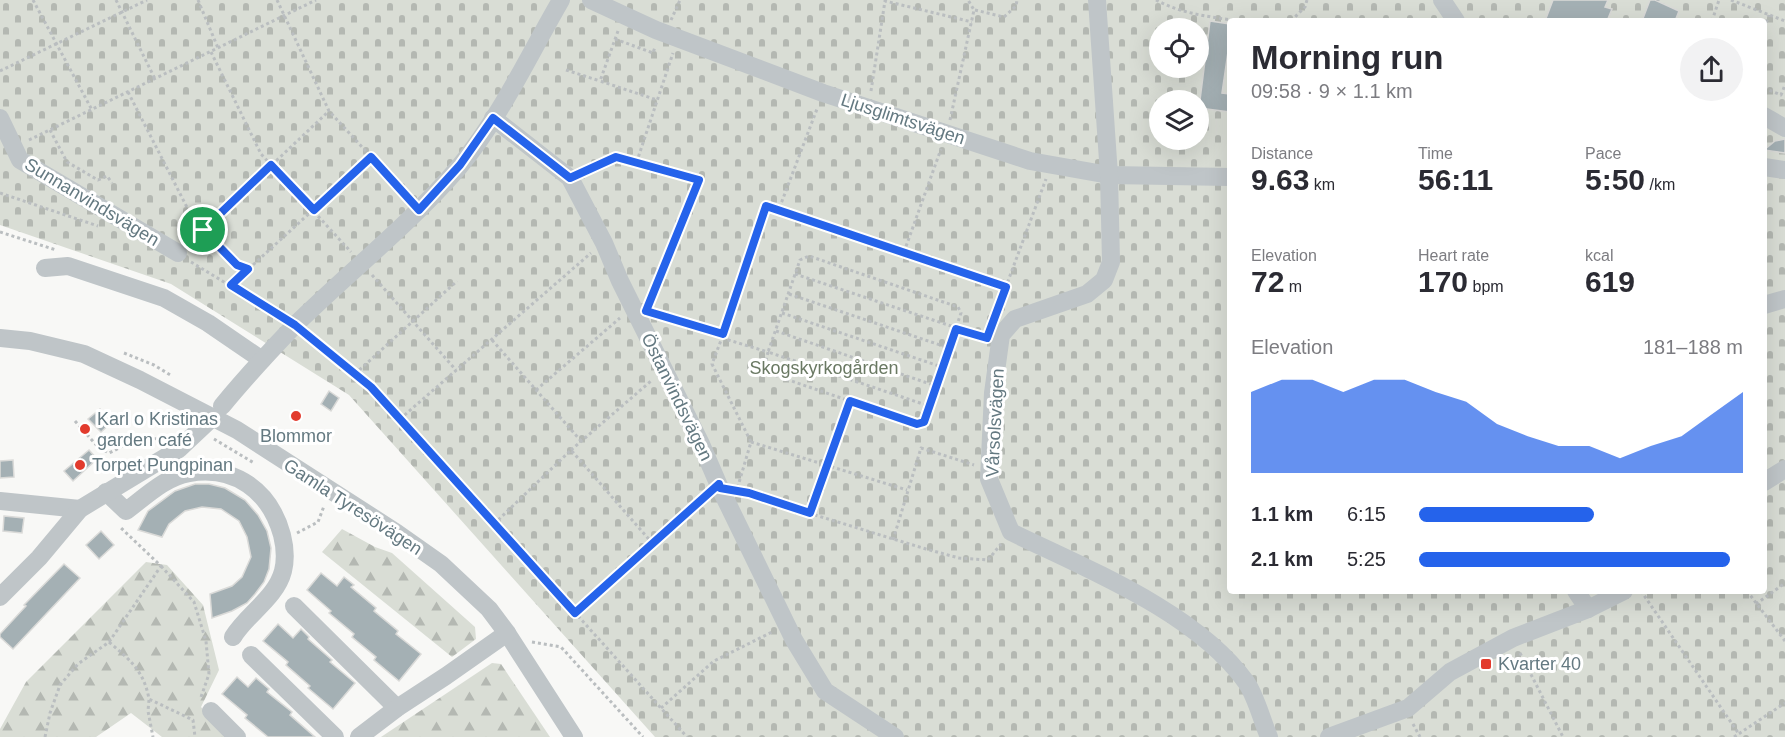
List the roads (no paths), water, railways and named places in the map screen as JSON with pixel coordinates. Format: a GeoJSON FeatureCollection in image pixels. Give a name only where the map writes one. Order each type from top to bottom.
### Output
{"type":"FeatureCollection","features":[{"type":"Feature","properties":{"kind":"street"},"geometry":{"type":"LineString","coordinates":[[0,597],[39,558],[80,509],[179,449],[200,431],[295,325],[419,210],[460,165],[493,118],[561,0]]}},
{"type":"Feature","properties":{"kind":"street","name":"Ljusglimtsvägen"},"geometry":{"type":"LineString","coordinates":[[591,0],[661,32],[823,93],[1030,161],[1109,175],[1227,177]]}},
{"type":"Feature","properties":{"kind":"street"},"geometry":{"type":"LineString","coordinates":[[1097,0],[1109,175]]}},
{"type":"Feature","properties":{"kind":"street"},"geometry":{"type":"LineString","coordinates":[[1442,0],[1454,18]]}},
{"type":"Feature","properties":{"kind":"street","name":"Sunnanvindsvägen"},"geometry":{"type":"LineString","coordinates":[[0,118],[21,160],[177,253]]}},
{"type":"Feature","properties":{"kind":"street","name":"Östanvindsvägen"},"geometry":{"type":"LineString","coordinates":[[493,118],[570,178],[604,243],[787,625],[825,691],[896,737]]}},
{"type":"Feature","properties":{"kind":"street"},"geometry":{"type":"LineString","coordinates":[[1767,118],[1784,128]]}},
{"type":"Feature","properties":{"kind":"street"},"geometry":{"type":"LineString","coordinates":[[1767,133],[1784,128]]}},
{"type":"Feature","properties":{"kind":"street"},"geometry":{"type":"LineString","coordinates":[[1767,167],[1785,170]]}},
{"type":"Feature","properties":{"kind":"street","name":"Vårsolsvägen"},"geometry":{"type":"LineString","coordinates":[[1109,175],[1111,262],[1104,280],[1087,294],[1015,319],[995,332],[989,479],[1011,532],[1146,598],[1210,642],[1246,683],[1269,737]]}},
{"type":"Feature","properties":{"kind":"street"},"geometry":{"type":"LineString","coordinates":[[45,268],[68,266],[164,298],[208,323],[262,360]]}},
{"type":"Feature","properties":{"kind":"street"},"geometry":{"type":"LineString","coordinates":[[1767,304],[1785,299]]}},
{"type":"Feature","properties":{"kind":"street","name":"Gamla Tyresövägen"},"geometry":{"type":"LineString","coordinates":[[0,338],[30,341],[84,354],[218,412],[237,430],[397,533],[432,558],[483,603],[507,633],[574,737]]}},
{"type":"Feature","properties":{"kind":"street"},"geometry":{"type":"LineString","coordinates":[[1767,480],[1785,469]]}},
{"type":"Feature","properties":{"kind":"street"},"geometry":{"type":"LineString","coordinates":[[106,492],[126,511],[163,483],[187,473],[211,472],[242,479],[267,500],[278,520],[282,536],[285,550],[283,573],[269,595],[240,626],[233,637]]}},
{"type":"Feature","properties":{"kind":"street"},"geometry":{"type":"LineString","coordinates":[[0,501],[80,509]]}},
{"type":"Feature","properties":{"kind":"street"},"geometry":{"type":"LineString","coordinates":[[1578,594],[1588,609]]}},
{"type":"Feature","properties":{"kind":"street"},"geometry":{"type":"LineString","coordinates":[[1329,737],[1408,708],[1450,672],[1513,638],[1588,609],[1618,594]]}},
{"type":"Feature","properties":{"kind":"street"},"geometry":{"type":"LineString","coordinates":[[294,606],[397,708]]}},
{"type":"Feature","properties":{"kind":"street"},"geometry":{"type":"LineString","coordinates":[[358,737],[507,633]]}},
{"type":"Feature","properties":{"kind":"street"},"geometry":{"type":"LineString","coordinates":[[251,655],[335,737]]}},
{"type":"Feature","properties":{"kind":"street"},"geometry":{"type":"LineString","coordinates":[[202,708],[237,737]]}},
{"type":"Feature","properties":{"kind":"place","name":"Blommor"},"geometry":{"type":"Point","coordinates":[296,416]}},
{"type":"Feature","properties":{"kind":"place","name":"Karl o Kristinas garden café"},"geometry":{"type":"Point","coordinates":[85,429]}},
{"type":"Feature","properties":{"kind":"place","name":"Torpet Pungpinan"},"geometry":{"type":"Point","coordinates":[80,465]}},
{"type":"Feature","properties":{"kind":"place","name":"Kvarter 40"},"geometry":{"type":"Point","coordinates":[1486,664]}},
{"type":"Feature","properties":{"kind":"park label","name":"Skogskyrkogården"},"geometry":{"type":"Point","coordinates":[824,368]}}]}
